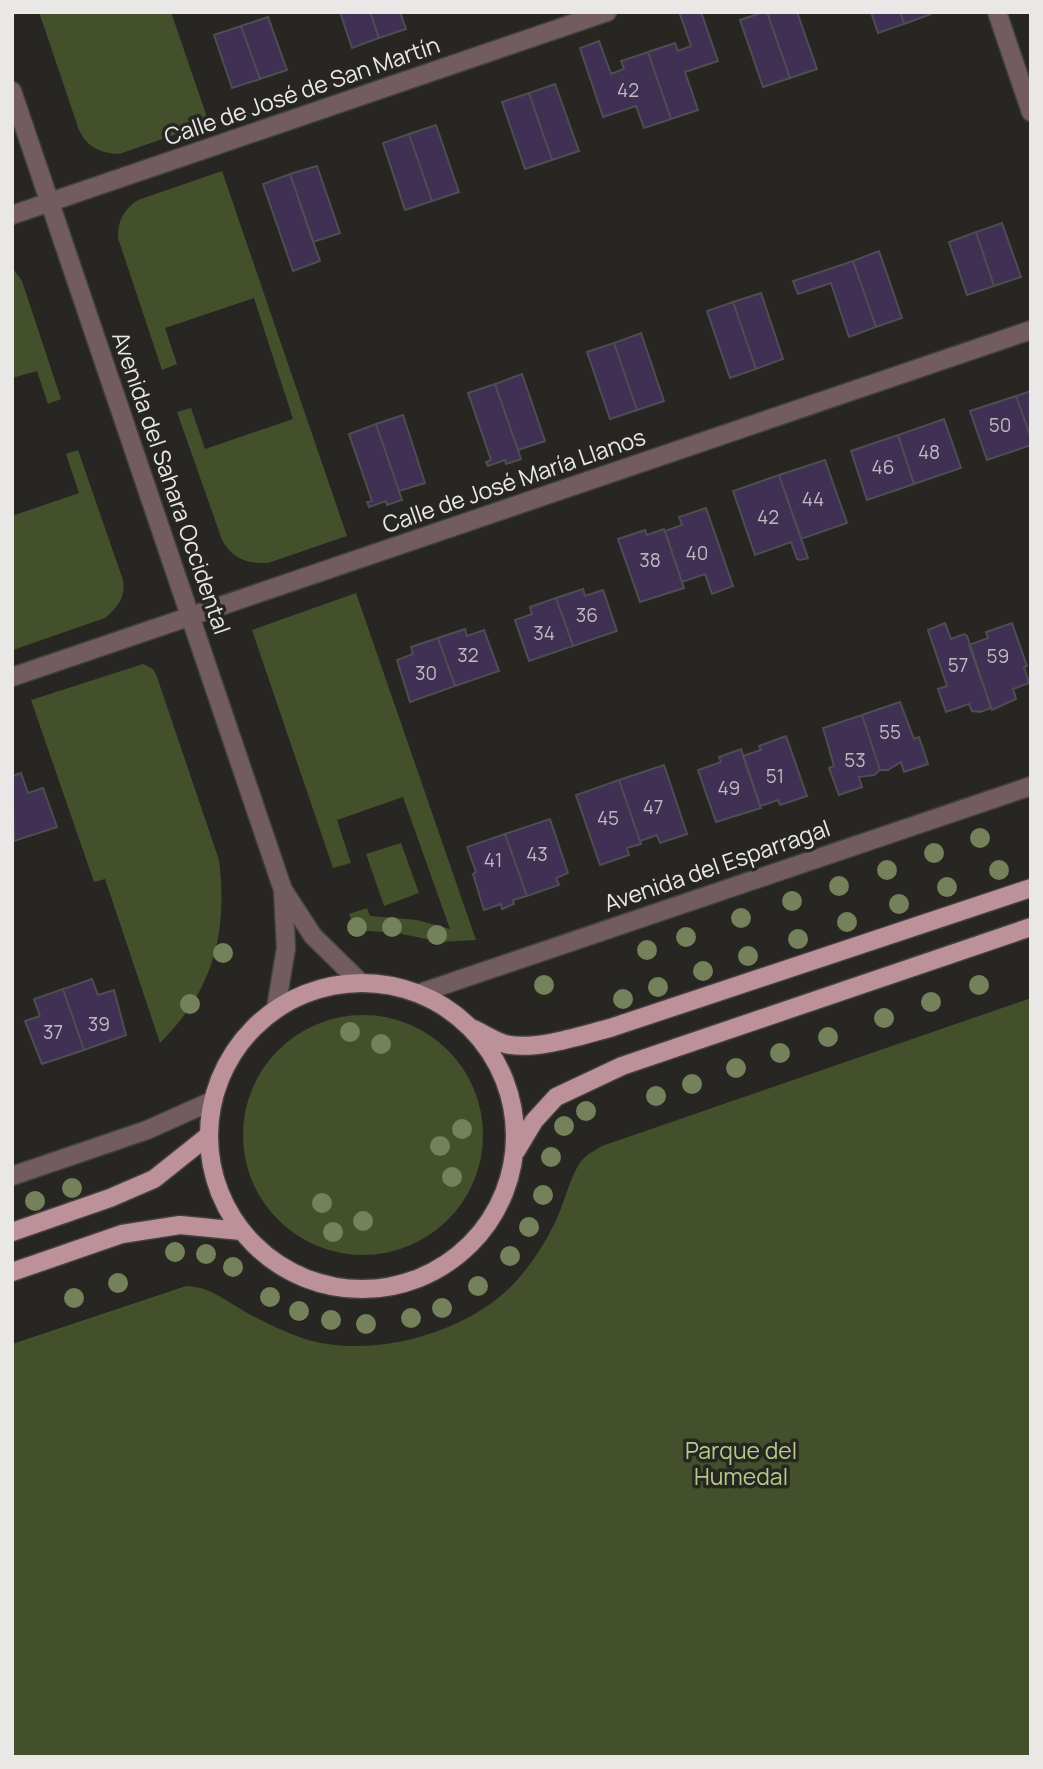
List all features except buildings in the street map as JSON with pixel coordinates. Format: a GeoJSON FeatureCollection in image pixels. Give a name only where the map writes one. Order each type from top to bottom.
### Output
{"type":"FeatureCollection","features":[{"type":"Feature","properties":{"kind":"main road"},"geometry":{"type":"LineString","coordinates":[[1031,888],[610,1028],[559,1041],[523,1046],[503,1043],[472,1028],[448,1008],[420,993],[359,981],[315,989],[276,1007],[247,1033],[225,1065],[212,1101],[208,1136],[212,1170],[223,1202],[241,1231],[270,1259],[306,1279],[344,1289],[386,1289],[424,1277],[459,1256],[487,1227],[506,1191],[516,1151],[534,1121],[556,1097],[622,1066],[1031,927]]}},
{"type":"Feature","properties":{"kind":"main road"},"geometry":{"type":"LineString","coordinates":[[472,1028],[499,1065],[513,1107],[516,1151]]}},
{"type":"Feature","properties":{"kind":"main road"},"geometry":{"type":"LineString","coordinates":[[12,1232],[110,1198],[153,1179],[208,1136]]}},
{"type":"Feature","properties":{"kind":"main road"},"geometry":{"type":"LineString","coordinates":[[12,1272],[122,1234],[180,1225],[241,1231]]}},
{"type":"Feature","properties":{"kind":"street","name":"Calle de José de San Martín"},"geometry":{"type":"LineString","coordinates":[[12,215],[607,12]]}},
{"type":"Feature","properties":{"kind":"street"},"geometry":{"type":"LineString","coordinates":[[997,12],[1031,111]]}},
{"type":"Feature","properties":{"kind":"street","name":"Avenida del Sahara Occidental"},"geometry":{"type":"LineString","coordinates":[[12,91],[284,891],[313,936],[359,981]]}},
{"type":"Feature","properties":{"kind":"street","name":"Calle de José María Llanos"},"geometry":{"type":"LineString","coordinates":[[12,677],[1031,330]]}},
{"type":"Feature","properties":{"kind":"street","name":"Avenida del Esparragal"},"geometry":{"type":"LineString","coordinates":[[420,993],[1031,786]]}},
{"type":"Feature","properties":{"kind":"street","name":"Avenida del Sahara Occidental"},"geometry":{"type":"LineString","coordinates":[[276,1007],[286,948],[284,891]]}},
{"type":"Feature","properties":{"kind":"street"},"geometry":{"type":"LineString","coordinates":[[12,1176],[147,1130],[212,1101]]}},
{"type":"Feature","properties":{"kind":"green space"},"geometry":{"type":"Polygon","coordinates":[[[39,12],[171,12],[209,123],[119,154],[95,148],[79,130],[39,12]]]}},
{"type":"Feature","properties":{"kind":"green space"},"geometry":{"type":"Polygon","coordinates":[[[222,171],[347,536],[268,563],[241,559],[231,552],[222,540],[177,412],[191,408],[205,449],[293,419],[254,298],[165,328],[177,364],[162,370],[118,238],[122,216],[138,200],[222,171]]]}},
{"type":"Feature","properties":{"kind":"green space"},"geometry":{"type":"Polygon","coordinates":[[[12,267],[22,281],[61,399],[48,404],[37,371],[12,378],[12,267]]]}},
{"type":"Feature","properties":{"kind":"green space"},"geometry":{"type":"Polygon","coordinates":[[[78,450],[123,580],[122,597],[105,618],[13,650],[12,516],[79,493],[66,454],[78,450]]]}},
{"type":"Feature","properties":{"kind":"green space"},"geometry":{"type":"Polygon","coordinates":[[[356,593],[476,940],[441,942],[397,933],[355,930],[349,914],[367,908],[370,916],[417,920],[450,929],[403,797],[337,820],[351,863],[333,868],[252,630],[356,593]]]}},
{"type":"Feature","properties":{"kind":"green space"},"geometry":{"type":"Polygon","coordinates":[[[143,664],[153,669],[156,674],[219,860],[221,887],[221,912],[213,959],[193,1002],[160,1043],[105,879],[94,882],[31,700],[143,664]]]}},
{"type":"Feature","properties":{"kind":"green space"},"geometry":{"type":"Polygon","coordinates":[[[401,843],[419,893],[384,906],[366,854],[401,843]]]}},
{"type":"Feature","properties":{"kind":"green space","name":"Parque del Humedal"},"geometry":{"type":"Polygon","coordinates":[[[1031,998],[1031,1757],[12,1757],[12,1344],[186,1286],[212,1292],[259,1319],[302,1338],[329,1344],[388,1344],[418,1337],[474,1314],[498,1298],[518,1279],[550,1233],[580,1163],[602,1146],[1031,998]]]}},
{"type":"Feature","properties":{"kind":"green space"},"geometry":{"type":"Polygon","coordinates":[[[351,1015],[375,1015],[420,1029],[448,1050],[463,1068],[474,1089],[481,1112],[481,1158],[474,1181],[463,1202],[448,1220],[420,1241],[398,1250],[375,1255],[351,1255],[306,1241],[287,1228],[270,1211],[257,1192],[248,1170],[243,1147],[243,1123],[257,1078],[270,1059],[287,1042],[306,1029],[328,1020],[351,1015]]]}}]}
